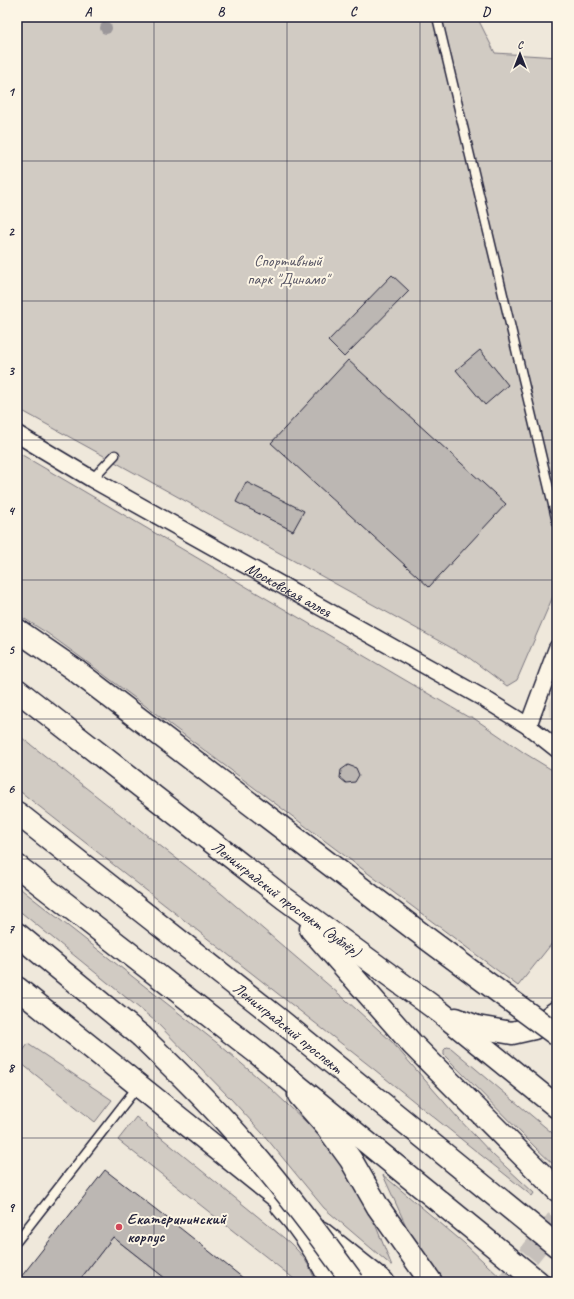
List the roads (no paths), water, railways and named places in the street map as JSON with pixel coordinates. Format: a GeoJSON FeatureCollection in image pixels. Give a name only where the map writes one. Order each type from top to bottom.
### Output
{"type":"FeatureCollection","features":[{"type":"Feature","properties":{"kind":"main road"},"geometry":{"type":"LineString","coordinates":[[17,630],[75,670],[429,940],[557,1035]]}},
{"type":"Feature","properties":{"kind":"main road","name":"Ленинградский проспект (дублёр)"},"geometry":{"type":"LineString","coordinates":[[17,690],[284,898],[440,1012],[557,1107]]}},
{"type":"Feature","properties":{"kind":"main road","name":"Ленинградский проспект"},"geometry":{"type":"LineString","coordinates":[[17,813],[276,1017],[557,1246]]}},
{"type":"Feature","properties":{"kind":"main road"},"geometry":{"type":"LineString","coordinates":[[17,866],[256,1052],[538,1282]]}},
{"type":"Feature","properties":{"kind":"main road"},"geometry":{"type":"LineString","coordinates":[[284,898],[413,1045],[557,1190]]}},
{"type":"Feature","properties":{"kind":"main road"},"geometry":{"type":"LineString","coordinates":[[17,934],[141,1036],[202,1097],[274,1178],[353,1282]]}},
{"type":"Feature","properties":{"kind":"main road"},"geometry":{"type":"LineString","coordinates":[[17,988],[383,1282]]}},
{"type":"Feature","properties":{"kind":"main road"},"geometry":{"type":"LineString","coordinates":[[440,1012],[477,1027],[512,1033],[534,1028],[557,1012]]}},
{"type":"Feature","properties":{"kind":"main road"},"geometry":{"type":"LineString","coordinates":[[256,1052],[296,1092],[327,1127],[351,1160],[378,1207],[431,1282]]}},
{"type":"Feature","properties":{"kind":"main road"},"geometry":{"type":"LineString","coordinates":[[268,1190],[291,1215],[315,1251],[331,1282]]}},
{"type":"Feature","properties":{"kind":"street","name":"Московская аллея"},"geometry":{"type":"LineString","coordinates":[[17,434],[92,479],[483,698],[528,726],[557,749]]}},
{"type":"Feature","properties":{"kind":"street"},"geometry":{"type":"LineString","coordinates":[[528,726],[557,648]]}},
{"type":"Feature","properties":{"kind":"lane"},"geometry":{"type":"LineString","coordinates":[[437,17],[557,522]]}},
{"type":"Feature","properties":{"kind":"lane"},"geometry":{"type":"LineString","coordinates":[[92,479],[116,455]]}},
{"type":"Feature","properties":{"kind":"lane"},"geometry":{"type":"LineString","coordinates":[[17,1241],[139,1086]]}},
{"type":"Feature","properties":{"kind":"tunnel"},"geometry":{"type":"LineString","coordinates":[[508,1282],[557,1220]]}},
{"type":"Feature","properties":{"kind":"place","name":"Екатерининский корпус"},"geometry":{"type":"Point","coordinates":[119,1227]}},
{"type":"Feature","properties":{"kind":"park label","name":"Спортивный парк \"Динамо\""},"geometry":{"type":"Point","coordinates":[288,269]}}]}
